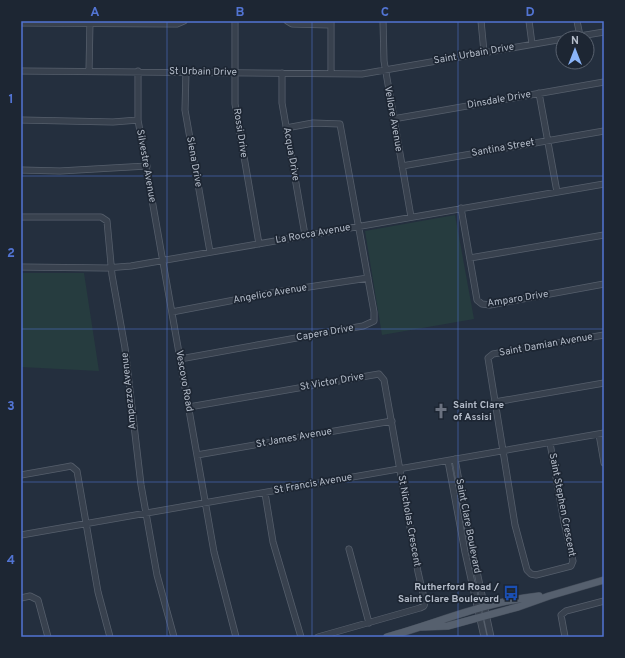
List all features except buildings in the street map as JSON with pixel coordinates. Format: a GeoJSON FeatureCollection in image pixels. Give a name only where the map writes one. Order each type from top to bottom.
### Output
{"type":"FeatureCollection","features":[{"type":"Feature","properties":{"kind":"main road"},"geometry":{"type":"LineString","coordinates":[[422,627],[448,626],[483,617],[604,580]]}},
{"type":"Feature","properties":{"kind":"main road"},"geometry":{"type":"LineString","coordinates":[[387,637],[516,598],[549,596]]}},
{"type":"Feature","properties":{"kind":"street"},"geometry":{"type":"LineString","coordinates":[[21,23],[90,22],[177,24],[184,21]]}},
{"type":"Feature","properties":{"kind":"street","name":"Rossi Drive"},"geometry":{"type":"LineString","coordinates":[[235,21],[236,117],[259,244]]}},
{"type":"Feature","properties":{"kind":"street"},"geometry":{"type":"LineString","coordinates":[[287,21],[292,24],[331,23],[331,73]]}},
{"type":"Feature","properties":{"kind":"street","name":"Vellore Avenue"},"geometry":{"type":"LineString","coordinates":[[383,21],[383,55],[385,71],[411,217]]}},
{"type":"Feature","properties":{"kind":"street"},"geometry":{"type":"LineString","coordinates":[[481,21],[484,52]]}},
{"type":"Feature","properties":{"kind":"street"},"geometry":{"type":"LineString","coordinates":[[529,21],[532,44]]}},
{"type":"Feature","properties":{"kind":"street"},"geometry":{"type":"LineString","coordinates":[[89,71],[90,22]]}},
{"type":"Feature","properties":{"kind":"street","name":"Saint Urbain Drive"},"geometry":{"type":"LineString","coordinates":[[385,71],[555,40]]}},
{"type":"Feature","properties":{"kind":"street","name":"St Urbain Drive"},"geometry":{"type":"LineString","coordinates":[[21,71],[186,71],[362,74],[385,71]]}},
{"type":"Feature","properties":{"kind":"street","name":"Silvestre Avenue"},"geometry":{"type":"LineString","coordinates":[[138,71],[138,120],[163,260]]}},
{"type":"Feature","properties":{"kind":"street","name":"Siena Drive"},"geometry":{"type":"LineString","coordinates":[[186,71],[185,110],[210,252]]}},
{"type":"Feature","properties":{"kind":"street","name":"Acqua Drive"},"geometry":{"type":"LineString","coordinates":[[282,73],[282,103],[305,236]]}},
{"type":"Feature","properties":{"kind":"street","name":"Dinsdale Drive"},"geometry":{"type":"LineString","coordinates":[[394,118],[604,82]]}},
{"type":"Feature","properties":{"kind":"street"},"geometry":{"type":"LineString","coordinates":[[539,93],[556,192]]}},
{"type":"Feature","properties":{"kind":"street"},"geometry":{"type":"LineString","coordinates":[[21,120],[113,122],[138,120]]}},
{"type":"Feature","properties":{"kind":"street","name":"Capera Drive"},"geometry":{"type":"LineString","coordinates":[[180,359],[368,325],[374,318],[340,124],[313,123],[286,128]]}},
{"type":"Feature","properties":{"kind":"street","name":"Santina Street"},"geometry":{"type":"LineString","coordinates":[[402,166],[604,131]]}},
{"type":"Feature","properties":{"kind":"street"},"geometry":{"type":"LineString","coordinates":[[21,170],[60,171],[147,166]]}},
{"type":"Feature","properties":{"kind":"street","name":"La Rocca Avenue"},"geometry":{"type":"LineString","coordinates":[[21,267],[112,268],[604,184]]}},
{"type":"Feature","properties":{"kind":"street","name":"Amparo Drive"},"geometry":{"type":"LineString","coordinates":[[461,208],[477,300],[482,304],[490,304],[604,284]]}},
{"type":"Feature","properties":{"kind":"street","name":"Ampezzo Avenue"},"geometry":{"type":"LineString","coordinates":[[21,217],[101,217],[107,222],[110,236],[112,268],[125,348],[135,451],[157,575],[174,637]]}},
{"type":"Feature","properties":{"kind":"street"},"geometry":{"type":"LineString","coordinates":[[470,258],[604,235]]}},
{"type":"Feature","properties":{"kind":"street","name":"Vescovo Road"},"geometry":{"type":"LineString","coordinates":[[163,260],[217,565],[236,637]]}},
{"type":"Feature","properties":{"kind":"street","name":"Angelico Avenue"},"geometry":{"type":"LineString","coordinates":[[172,312],[276,292],[368,278]]}},
{"type":"Feature","properties":{"kind":"street","name":"Saint Damian Avenue"},"geometry":{"type":"LineString","coordinates":[[504,451],[488,358],[494,354],[604,335]]}},
{"type":"Feature","properties":{"kind":"street","name":"St Victor Drive"},"geometry":{"type":"LineString","coordinates":[[189,407],[379,374],[384,380],[400,469]]}},
{"type":"Feature","properties":{"kind":"street"},"geometry":{"type":"LineString","coordinates":[[495,402],[604,383]]}},
{"type":"Feature","properties":{"kind":"street","name":"St James Avenue"},"geometry":{"type":"LineString","coordinates":[[197,455],[392,421]]}},
{"type":"Feature","properties":{"kind":"street"},"geometry":{"type":"LineString","coordinates":[[602,434],[604,463]]}},
{"type":"Feature","properties":{"kind":"street","name":"St Francis Avenue"},"geometry":{"type":"LineString","coordinates":[[21,535],[602,434]]}},
{"type":"Feature","properties":{"kind":"street","name":"Saint Stephen Crescent"},"geometry":{"type":"LineString","coordinates":[[504,451],[520,544],[527,570],[530,574],[536,575],[570,566],[573,561],[564,522],[550,443]]}},
{"type":"Feature","properties":{"kind":"street","name":"Saint Clare Boulevard"},"geometry":{"type":"LineString","coordinates":[[455,460],[481,608]]}},
{"type":"Feature","properties":{"kind":"street","name":"Saint Clare Boulevard"},"geometry":{"type":"LineString","coordinates":[[448,461],[460,527],[483,617]]}},
{"type":"Feature","properties":{"kind":"street"},"geometry":{"type":"LineString","coordinates":[[21,475],[66,467],[74,468],[78,476],[98,592],[110,637]]}},
{"type":"Feature","properties":{"kind":"street","name":"St Nicholas Crescent"},"geometry":{"type":"LineString","coordinates":[[318,637],[424,606],[425,602],[400,469]]}},
{"type":"Feature","properties":{"kind":"street"},"geometry":{"type":"LineString","coordinates":[[265,493],[273,542],[301,637]]}},
{"type":"Feature","properties":{"kind":"street"},"geometry":{"type":"LineString","coordinates":[[349,549],[369,623]]}},
{"type":"Feature","properties":{"kind":"street"},"geometry":{"type":"LineString","coordinates":[[21,598],[30,596],[38,600],[48,637]]}},
{"type":"Feature","properties":{"kind":"street"},"geometry":{"type":"LineString","coordinates":[[565,637],[561,616],[566,611],[604,601]]}},
{"type":"Feature","properties":{"kind":"street"},"geometry":{"type":"LineString","coordinates":[[483,617],[484,637]]}},
{"type":"Feature","properties":{"kind":"street"},"geometry":{"type":"LineString","coordinates":[[483,617],[491,637]]}},
{"type":"Feature","properties":{"kind":"green space"},"geometry":{"type":"Polygon","coordinates":[[[455,215],[474,319],[382,335],[365,231],[455,215]]]}},
{"type":"Feature","properties":{"kind":"green space"},"geometry":{"type":"Polygon","coordinates":[[[21,273],[84,273],[99,371],[21,367],[21,273]]]}},
{"type":"Feature","properties":{"kind":"place","name":"Saint Clare of Assisi"},"geometry":{"type":"Point","coordinates":[441,411]}},
{"type":"Feature","properties":{"kind":"place","name":"Rutherford Road / Saint Clare Boulevard"},"geometry":{"type":"Point","coordinates":[511,593]}}]}
